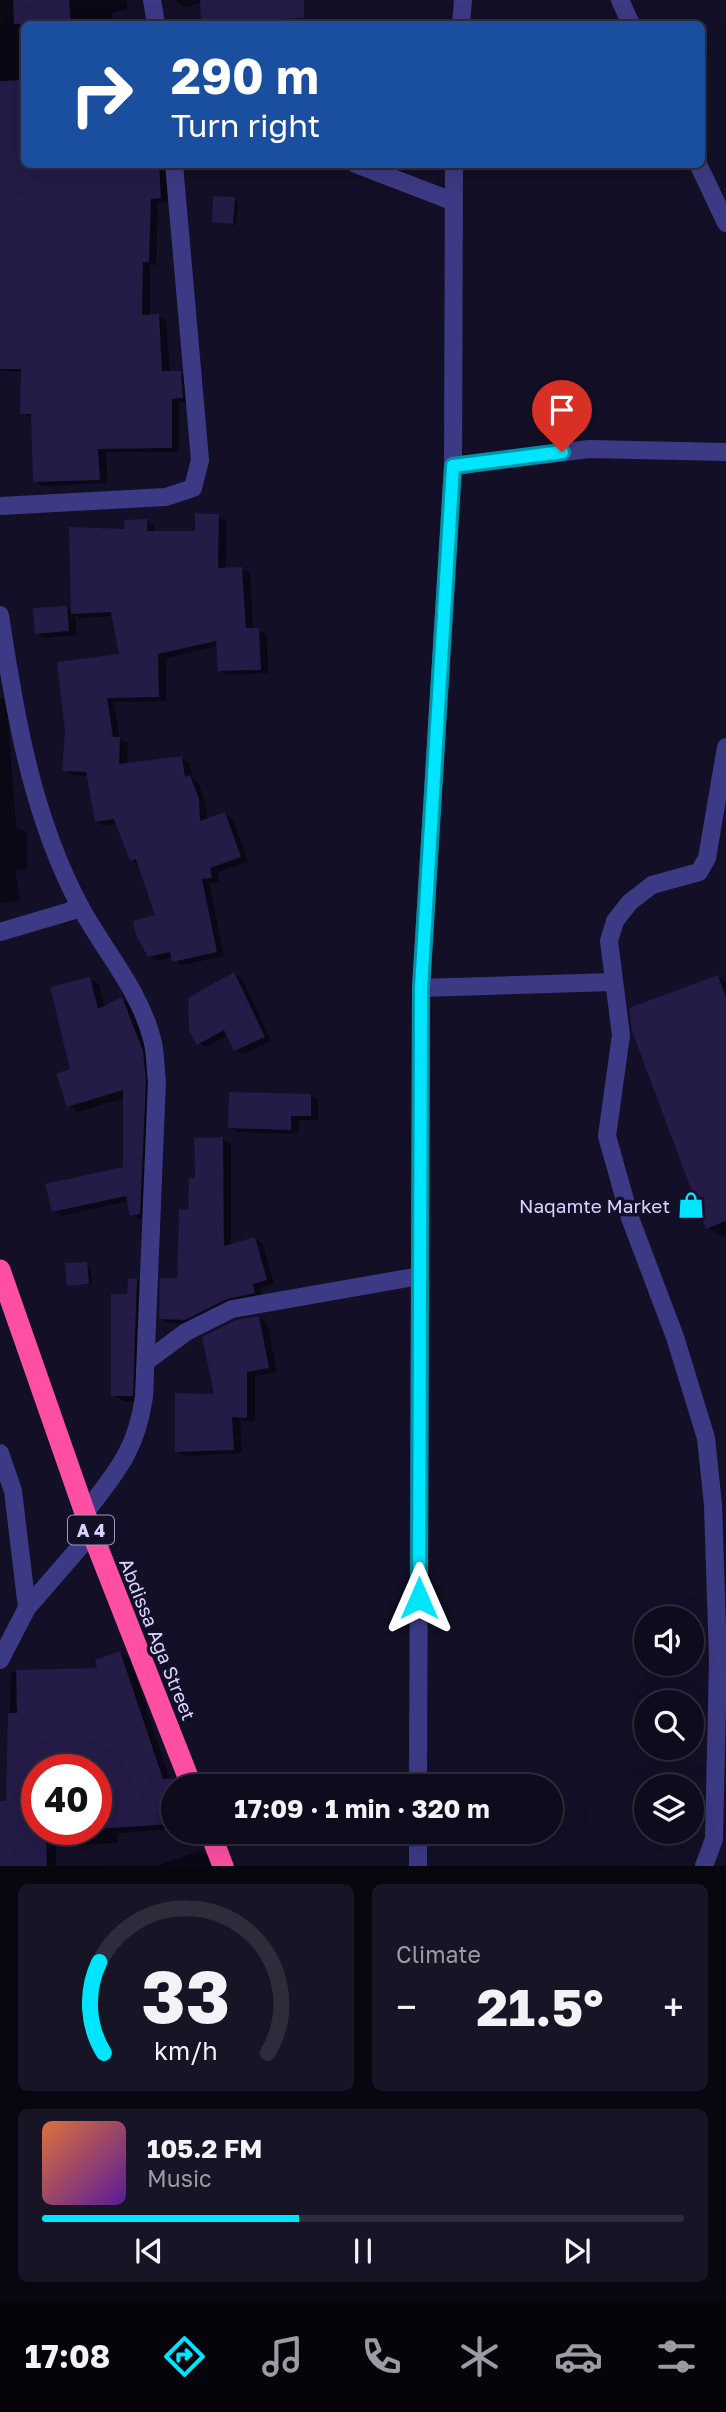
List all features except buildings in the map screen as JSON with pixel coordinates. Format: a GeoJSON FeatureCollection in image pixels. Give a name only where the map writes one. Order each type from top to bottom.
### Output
{"type":"FeatureCollection","features":[{"type":"Feature","properties":{"kind":"highway","name":"Abdissa Aga Street"},"geometry":{"type":"LineString","coordinates":[[0,1270],[92,1533],[187,1774]]}},
{"type":"Feature","properties":{"kind":"highway"},"geometry":{"type":"LineString","coordinates":[[215,1844],[223,1866]]}},
{"type":"Feature","properties":{"kind":"street"},"geometry":{"type":"LineString","coordinates":[[152,0],[156,21]]}},
{"type":"Feature","properties":{"kind":"street"},"geometry":{"type":"LineString","coordinates":[[461,21],[463,0]]}},
{"type":"Feature","properties":{"kind":"street"},"geometry":{"type":"LineString","coordinates":[[620,0],[630,21]]}},
{"type":"Feature","properties":{"kind":"street"},"geometry":{"type":"LineString","coordinates":[[0,506],[166,497],[193,488],[200,460],[174,168]]}},
{"type":"Feature","properties":{"kind":"street"},"geometry":{"type":"LineString","coordinates":[[366,168],[452,201]]}},
{"type":"Feature","properties":{"kind":"street"},"geometry":{"type":"LineString","coordinates":[[418,1774],[421,988],[453,466],[454,168]]}},
{"type":"Feature","properties":{"kind":"street"},"geometry":{"type":"LineString","coordinates":[[700,168],[726,223]]}},
{"type":"Feature","properties":{"kind":"street"},"geometry":{"type":"LineString","coordinates":[[453,466],[589,449],[726,452]]}},
{"type":"Feature","properties":{"kind":"street"},"geometry":{"type":"LineString","coordinates":[[0,615],[24,757],[52,839],[81,908],[125,975],[145,1017],[153,1042],[157,1082],[148,1361],[139,1429],[125,1460],[85,1513]]}},
{"type":"Feature","properties":{"kind":"street"},"geometry":{"type":"LineString","coordinates":[[704,1866],[714,1839],[718,1777],[713,1505],[706,1438],[691,1386],[630,1218],[607,1136],[621,1035],[608,941],[622,912],[652,886],[699,872],[707,858],[726,747]]}},
{"type":"Feature","properties":{"kind":"street"},"geometry":{"type":"LineString","coordinates":[[0,932],[81,908]]}},
{"type":"Feature","properties":{"kind":"street"},"geometry":{"type":"LineString","coordinates":[[421,988],[613,982]]}},
{"type":"Feature","properties":{"kind":"street"},"geometry":{"type":"LineString","coordinates":[[148,1361],[186,1332],[232,1309],[420,1276]]}},
{"type":"Feature","properties":{"kind":"street"},"geometry":{"type":"LineString","coordinates":[[0,1453],[13,1491],[27,1608]]}},
{"type":"Feature","properties":{"kind":"street"},"geometry":{"type":"LineString","coordinates":[[0,1660],[27,1608],[92,1533]]}},
{"type":"Feature","properties":{"kind":"street"},"geometry":{"type":"LineString","coordinates":[[418,1844],[418,1866]]}},
{"type":"Feature","properties":{"kind":"place","name":"Naqamte Market"},"geometry":{"type":"Point","coordinates":[691,1205]}},
{"type":"Feature","properties":{"kind":"route"},"geometry":{"type":"LineString","coordinates":[[419,1598],[421,988],[453,466],[562,452]]}}]}
